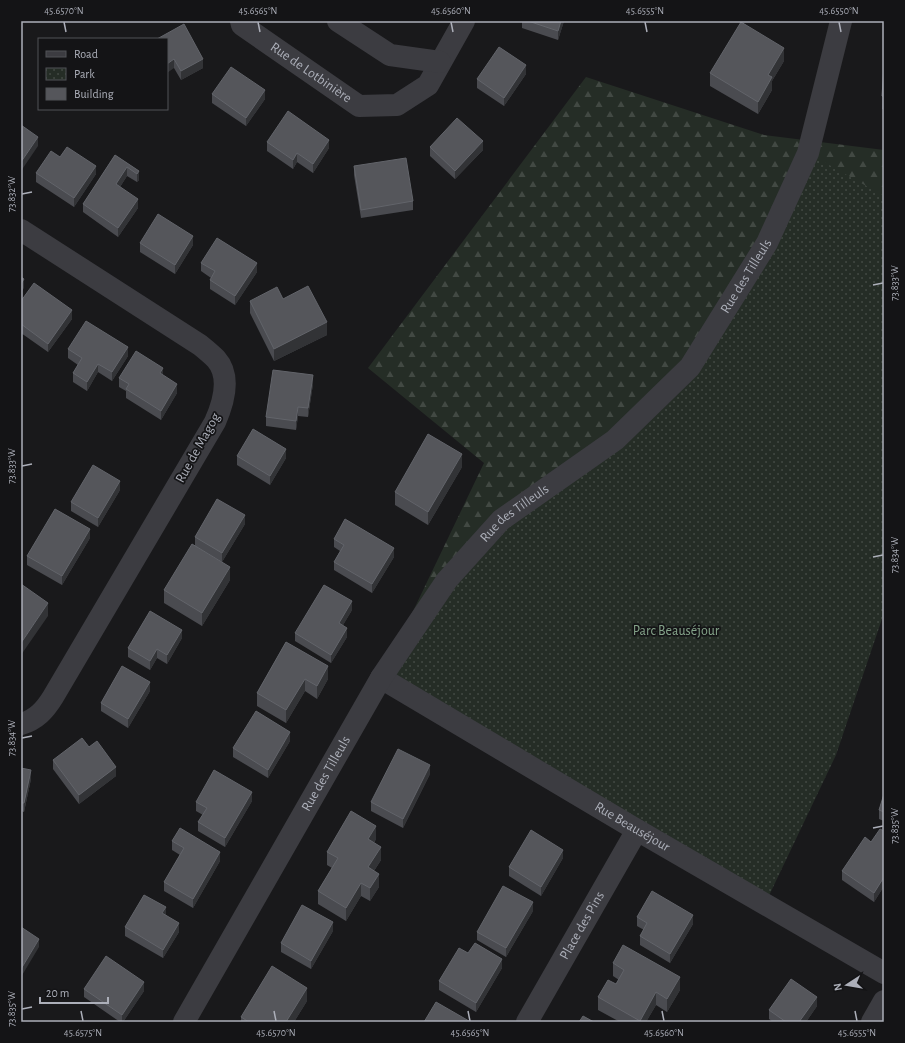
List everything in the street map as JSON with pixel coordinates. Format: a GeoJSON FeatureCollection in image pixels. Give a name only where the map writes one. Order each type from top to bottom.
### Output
{"type":"FeatureCollection","features":[{"type":"Feature","properties":{"kind":"street","name":"Rue de Lotbinière"},"geometry":{"type":"LineString","coordinates":[[241,21],[242,25],[359,106],[397,106],[428,85],[464,21]]}},
{"type":"Feature","properties":{"kind":"street"},"geometry":{"type":"LineString","coordinates":[[338,21],[390,55],[440,62]]}},
{"type":"Feature","properties":{"kind":"street","name":"Rue des Tilleuls"},"geometry":{"type":"LineString","coordinates":[[184,1022],[381,678],[447,580],[501,520],[614,440],[690,367],[768,243],[808,153],[841,21]]}},
{"type":"Feature","properties":{"kind":"street","name":"Rue de Magog"},"geometry":{"type":"LineString","coordinates":[[21,230],[200,345],[217,360],[222,368],[225,394],[215,422],[53,697],[45,709],[34,719],[21,724]]}},
{"type":"Feature","properties":{"kind":"street","name":"Rue Beauséjour"},"geometry":{"type":"LineString","coordinates":[[381,678],[637,830],[884,973]]}},
{"type":"Feature","properties":{"kind":"street","name":"Place des Pins"},"geometry":{"type":"LineString","coordinates":[[527,1022],[637,830]]}},
{"type":"Feature","properties":{"kind":"street"},"geometry":{"type":"LineString","coordinates":[[872,1022],[884,1001]]}},
{"type":"Feature","properties":{"kind":"green space"},"geometry":{"type":"Polygon","coordinates":[[[586,77],[764,135],[884,150],[884,546],[381,678],[484,463],[368,368],[586,77]]]}},
{"type":"Feature","properties":{"kind":"green space","name":"Parc Beauséjour"},"geometry":{"type":"Polygon","coordinates":[[[808,153],[884,196],[884,613],[836,755],[765,904],[381,678],[444,585],[690,367],[808,153]]]}},
{"type":"Feature","properties":{"kind":"building"},"geometry":{"type":"Polygon","coordinates":[[[528,21],[561,21],[558,31],[528,21]]]}},
{"type":"Feature","properties":{"kind":"building"},"geometry":{"type":"Polygon","coordinates":[[[741,22],[784,48],[768,75],[772,77],[758,102],[710,73],[741,22]]]}},
{"type":"Feature","properties":{"kind":"building"},"geometry":{"type":"Polygon","coordinates":[[[184,24],[203,59],[181,71],[174,59],[168,63],[168,38],[159,38],[184,24]]]}},
{"type":"Feature","properties":{"kind":"building"},"geometry":{"type":"Polygon","coordinates":[[[499,47],[526,65],[504,98],[477,79],[499,47]]]}},
{"type":"Feature","properties":{"kind":"building"},"geometry":{"type":"Polygon","coordinates":[[[884,66],[884,97],[882,96],[884,66]]]}},
{"type":"Feature","properties":{"kind":"building"},"geometry":{"type":"Polygon","coordinates":[[[231,67],[265,90],[246,118],[212,94],[231,67]]]}},
{"type":"Feature","properties":{"kind":"building"},"geometry":{"type":"Polygon","coordinates":[[[288,111],[329,140],[313,164],[297,153],[293,160],[267,142],[288,111]]]}},
{"type":"Feature","properties":{"kind":"building"},"geometry":{"type":"Polygon","coordinates":[[[457,118],[483,141],[455,171],[430,147],[457,118]]]}},
{"type":"Feature","properties":{"kind":"building"},"geometry":{"type":"Polygon","coordinates":[[[21,125],[38,137],[21,162],[21,125]]]}},
{"type":"Feature","properties":{"kind":"building"},"geometry":{"type":"Polygon","coordinates":[[[67,147],[96,166],[74,198],[36,173],[51,151],[60,157],[67,147]]]}},
{"type":"Feature","properties":{"kind":"building"},"geometry":{"type":"Polygon","coordinates":[[[115,155],[139,171],[137,174],[127,167],[116,184],[138,199],[118,228],[83,204],[115,155]]]}},
{"type":"Feature","properties":{"kind":"building"},"geometry":{"type":"Polygon","coordinates":[[[406,158],[413,201],[361,210],[354,166],[406,158]]]}},
{"type":"Feature","properties":{"kind":"building"},"geometry":{"type":"Polygon","coordinates":[[[158,214],[193,236],[175,265],[140,243],[158,214]]]}},
{"type":"Feature","properties":{"kind":"building"},"geometry":{"type":"Polygon","coordinates":[[[217,238],[257,263],[235,296],[210,280],[215,271],[201,263],[217,238]]]}},
{"type":"Feature","properties":{"kind":"building"},"geometry":{"type":"Polygon","coordinates":[[[21,277],[24,279],[21,284],[21,277]]]}},
{"type":"Feature","properties":{"kind":"building"},"geometry":{"type":"Polygon","coordinates":[[[34,283],[72,310],[48,344],[21,324],[21,301],[34,283]]]}},
{"type":"Feature","properties":{"kind":"building"},"geometry":{"type":"Polygon","coordinates":[[[308,286],[327,322],[274,349],[250,301],[277,287],[283,299],[308,286]]]}},
{"type":"Feature","properties":{"kind":"building"},"geometry":{"type":"Polygon","coordinates":[[[86,321],[128,347],[112,372],[98,364],[87,382],[73,373],[82,358],[68,349],[86,321]]]}},
{"type":"Feature","properties":{"kind":"building"},"geometry":{"type":"Polygon","coordinates":[[[136,351],[163,368],[160,373],[177,384],[161,411],[126,389],[129,384],[119,378],[136,351]]]}},
{"type":"Feature","properties":{"kind":"building"},"geometry":{"type":"Polygon","coordinates":[[[273,370],[313,375],[308,408],[298,407],[296,421],[266,417],[273,370]]]}},
{"type":"Feature","properties":{"kind":"building"},"geometry":{"type":"Polygon","coordinates":[[[253,429],[286,449],[270,476],[237,456],[253,429]]]}},
{"type":"Feature","properties":{"kind":"building"},"geometry":{"type":"Polygon","coordinates":[[[428,434],[462,454],[428,512],[395,492],[428,434]]]}},
{"type":"Feature","properties":{"kind":"building"},"geometry":{"type":"Polygon","coordinates":[[[93,465],[120,481],[98,518],[71,502],[93,465]]]}},
{"type":"Feature","properties":{"kind":"building"},"geometry":{"type":"Polygon","coordinates":[[[217,499],[245,515],[222,553],[195,537],[217,499]]]}},
{"type":"Feature","properties":{"kind":"building"},"geometry":{"type":"Polygon","coordinates":[[[55,509],[90,529],[62,576],[27,556],[55,509]]]}},
{"type":"Feature","properties":{"kind":"building"},"geometry":{"type":"Polygon","coordinates":[[[345,519],[394,548],[372,584],[334,562],[344,545],[334,539],[345,519]]]}},
{"type":"Feature","properties":{"kind":"building"},"geometry":{"type":"Polygon","coordinates":[[[192,544],[230,567],[202,613],[164,590],[192,544]]]}},
{"type":"Feature","properties":{"kind":"building"},"geometry":{"type":"Polygon","coordinates":[[[21,584],[48,603],[21,643],[21,584]]]}},
{"type":"Feature","properties":{"kind":"building"},"geometry":{"type":"Polygon","coordinates":[[[324,585],[352,601],[339,623],[347,628],[331,655],[295,633],[324,585]]]}},
{"type":"Feature","properties":{"kind":"building"},"geometry":{"type":"Polygon","coordinates":[[[150,611],[182,630],[167,655],[157,649],[150,661],[128,648],[150,611]]]}},
{"type":"Feature","properties":{"kind":"building"},"geometry":{"type":"Polygon","coordinates":[[[286,642],[328,666],[317,686],[305,679],[286,710],[257,693],[286,642]]]}},
{"type":"Feature","properties":{"kind":"building"},"geometry":{"type":"Polygon","coordinates":[[[122,666],[150,682],[128,719],[101,703],[122,666]]]}},
{"type":"Feature","properties":{"kind":"building"},"geometry":{"type":"Polygon","coordinates":[[[256,711],[290,732],[268,770],[233,748],[256,711]]]}},
{"type":"Feature","properties":{"kind":"building"},"geometry":{"type":"Polygon","coordinates":[[[82,738],[89,747],[97,741],[116,767],[79,795],[53,760],[82,738]]]}},
{"type":"Feature","properties":{"kind":"building"},"geometry":{"type":"Polygon","coordinates":[[[398,749],[430,765],[403,819],[371,802],[398,749]]]}},
{"type":"Feature","properties":{"kind":"building"},"geometry":{"type":"Polygon","coordinates":[[[21,768],[31,770],[24,803],[21,803],[21,768]]]}},
{"type":"Feature","properties":{"kind":"building"},"geometry":{"type":"Polygon","coordinates":[[[214,770],[252,792],[225,838],[198,822],[207,808],[196,802],[214,770]]]}},
{"type":"Feature","properties":{"kind":"building"},"geometry":{"type":"Polygon","coordinates":[[[884,794],[884,812],[879,810],[884,794]]]}},
{"type":"Feature","properties":{"kind":"building"},"geometry":{"type":"Polygon","coordinates":[[[351,811],[376,826],[368,839],[381,847],[368,867],[379,874],[370,888],[361,883],[346,908],[318,891],[338,858],[327,852],[351,811]]]}},
{"type":"Feature","properties":{"kind":"building"},"geometry":{"type":"Polygon","coordinates":[[[180,828],[220,852],[193,899],[164,882],[184,848],[172,841],[180,828]]]}},
{"type":"Feature","properties":{"kind":"building"},"geometry":{"type":"Polygon","coordinates":[[[880,829],[884,831],[884,877],[874,893],[842,871],[865,837],[871,842],[880,829]]]}},
{"type":"Feature","properties":{"kind":"building"},"geometry":{"type":"Polygon","coordinates":[[[531,830],[563,850],[541,887],[509,867],[531,830]]]}},
{"type":"Feature","properties":{"kind":"building"},"geometry":{"type":"Polygon","coordinates":[[[503,886],[533,902],[506,948],[477,932],[503,886]]]}},
{"type":"Feature","properties":{"kind":"building"},"geometry":{"type":"Polygon","coordinates":[[[652,891],[693,915],[670,954],[640,936],[647,923],[637,917],[652,891]]]}},
{"type":"Feature","properties":{"kind":"building"},"geometry":{"type":"Polygon","coordinates":[[[144,895],[166,907],[162,913],[179,923],[163,950],[125,927],[144,895]]]}},
{"type":"Feature","properties":{"kind":"building"},"geometry":{"type":"Polygon","coordinates":[[[302,905],[333,922],[311,961],[281,943],[302,905]]]}},
{"type":"Feature","properties":{"kind":"building"},"geometry":{"type":"Polygon","coordinates":[[[21,927],[39,939],[21,969],[21,927]]]}},
{"type":"Feature","properties":{"kind":"building"},"geometry":{"type":"Polygon","coordinates":[[[475,943],[502,959],[476,1003],[439,981],[459,948],[468,953],[475,943]]]}},
{"type":"Feature","properties":{"kind":"building"},"geometry":{"type":"Polygon","coordinates":[[[623,945],[680,977],[667,999],[656,992],[640,1021],[598,997],[608,980],[616,984],[624,970],[613,963],[623,945]]]}},
{"type":"Feature","properties":{"kind":"building"},"geometry":{"type":"Polygon","coordinates":[[[106,956],[144,982],[122,1015],[84,989],[106,956]]]}},
{"type":"Feature","properties":{"kind":"building"},"geometry":{"type":"Polygon","coordinates":[[[272,966],[307,988],[286,1022],[249,1022],[241,1017],[272,966]]]}},
{"type":"Feature","properties":{"kind":"building"},"geometry":{"type":"Polygon","coordinates":[[[791,979],[817,997],[799,1022],[786,1022],[769,1010],[791,979]]]}},
{"type":"Feature","properties":{"kind":"building"},"geometry":{"type":"Polygon","coordinates":[[[436,1002],[469,1021],[424,1022],[436,1002]]]}},
{"type":"Feature","properties":{"kind":"building"},"geometry":{"type":"Polygon","coordinates":[[[583,1016],[594,1022],[579,1022],[583,1016]]]}}]}
